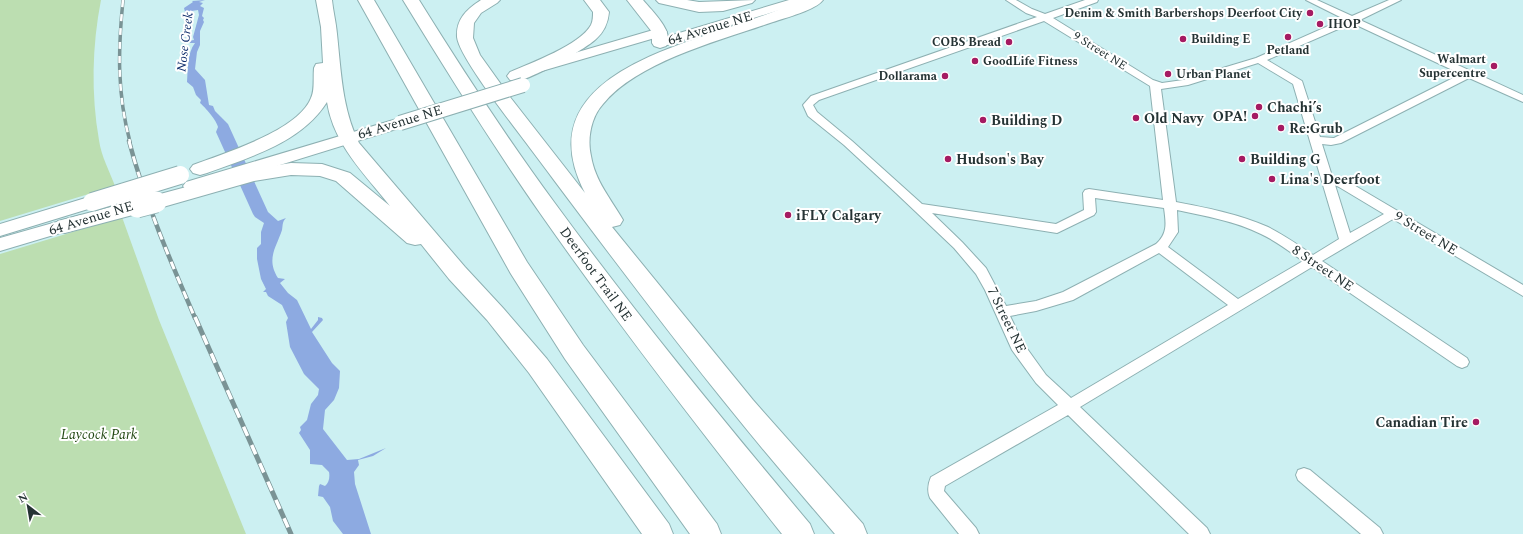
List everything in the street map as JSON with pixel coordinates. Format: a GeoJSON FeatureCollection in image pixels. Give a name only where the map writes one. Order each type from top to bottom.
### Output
{"type":"FeatureCollection","features":[{"type":"Feature","properties":{"kind":"highway"},"geometry":{"type":"LineString","coordinates":[[324,0],[329,28],[336,105],[345,133],[457,273],[495,314],[538,366],[659,534]]}},
{"type":"Feature","properties":{"kind":"highway"},"geometry":{"type":"LineString","coordinates":[[366,0],[519,268],[574,352],[707,534]]}},
{"type":"Feature","properties":{"kind":"highway","name":"Deerfoot Trail NE"},"geometry":{"type":"LineString","coordinates":[[412,0],[519,168],[630,323],[740,462],[800,534]]}},
{"type":"Feature","properties":{"kind":"highway"},"geometry":{"type":"LineString","coordinates":[[492,0],[476,10],[466,22],[465,38],[472,55],[500,96],[635,272],[744,408],[853,534]]}},
{"type":"Feature","properties":{"kind":"highway"},"geometry":{"type":"LineString","coordinates":[[519,80],[590,38],[596,32],[602,16],[599,8],[592,0]]}},
{"type":"Feature","properties":{"kind":"highway"},"geometry":{"type":"LineString","coordinates":[[635,0],[660,37]]}},
{"type":"Feature","properties":{"kind":"highway"},"geometry":{"type":"LineString","coordinates":[[664,0],[699,7],[723,6],[747,0]]}},
{"type":"Feature","properties":{"kind":"highway"},"geometry":{"type":"LineString","coordinates":[[744,408],[700,338],[656,283],[595,194],[583,168],[580,142],[581,132],[592,106],[612,86],[633,71],[663,56],[795,9],[815,0]]}},
{"type":"Feature","properties":{"kind":"highway"},"geometry":{"type":"LineString","coordinates":[[200,169],[281,135],[301,122],[309,114],[321,97],[322,55],[329,28]]}},
{"type":"Feature","properties":{"kind":"highway"},"geometry":{"type":"LineString","coordinates":[[65,226],[126,207],[253,175],[291,169],[322,170],[343,178],[457,273]]}},
{"type":"Feature","properties":{"kind":"main road","name":"64 Avenue NE"},"geometry":{"type":"LineString","coordinates":[[0,230],[126,207],[345,133],[660,37]]}},
{"type":"Feature","properties":{"kind":"main road","name":"64 Avenue NE"},"geometry":{"type":"LineString","coordinates":[[126,207],[180,175],[345,133]]}},
{"type":"Feature","properties":{"kind":"main road","name":"64 Avenue NE"},"geometry":{"type":"LineString","coordinates":[[0,245],[65,226]]}},
{"type":"Feature","properties":{"kind":"street","name":"64 Avenue NE"},"geometry":{"type":"LineString","coordinates":[[660,37],[764,0]]}},
{"type":"Feature","properties":{"kind":"street"},"geometry":{"type":"LineString","coordinates":[[711,27],[749,11],[786,0]]}},
{"type":"Feature","properties":{"kind":"street","name":"64 Avenue NE"},"geometry":{"type":"LineString","coordinates":[[660,37],[711,27],[801,0]]}},
{"type":"Feature","properties":{"kind":"street","name":"9 Street NE"},"geometry":{"type":"LineString","coordinates":[[1010,0],[1029,11],[1045,17],[1155,84]]}},
{"type":"Feature","properties":{"kind":"street","name":"9 Street NE"},"geometry":{"type":"LineString","coordinates":[[1024,0],[1045,17]]}},
{"type":"Feature","properties":{"kind":"street"},"geometry":{"type":"LineString","coordinates":[[1045,17],[1094,0]]}},
{"type":"Feature","properties":{"kind":"street"},"geometry":{"type":"LineString","coordinates":[[1310,0],[1523,99]]}},
{"type":"Feature","properties":{"kind":"street"},"geometry":{"type":"LineString","coordinates":[[1001,312],[1036,306],[1068,296],[1160,247],[1171,236],[1172,228],[1170,204],[1155,84],[1168,86],[1184,83],[1259,60],[1397,0]]}},
{"type":"Feature","properties":{"kind":"street","name":"7 Street NE"},"geometry":{"type":"LineString","coordinates":[[1045,17],[815,98],[808,105],[809,110],[816,118],[848,143],[963,250],[987,280],[1017,346],[1028,363],[1042,379],[1201,534]]}},
{"type":"Feature","properties":{"kind":"street"},"geometry":{"type":"LineString","coordinates":[[1259,60],[1298,83],[1346,242]]}},
{"type":"Feature","properties":{"kind":"street"},"geometry":{"type":"LineString","coordinates":[[1316,140],[1332,142],[1337,141],[1469,74]]}},
{"type":"Feature","properties":{"kind":"street","name":"9 Street NE"},"geometry":{"type":"LineString","coordinates":[[1327,178],[1343,184],[1523,291]]}},
{"type":"Feature","properties":{"kind":"street","name":"8 Street NE"},"geometry":{"type":"LineString","coordinates":[[917,207],[1056,229],[1090,212],[1089,193],[1170,204],[1254,225],[1275,235],[1462,362]]}},
{"type":"Feature","properties":{"kind":"street"},"geometry":{"type":"LineString","coordinates":[[970,534],[936,494],[937,482],[1070,406],[1393,214]]}},
{"type":"Feature","properties":{"kind":"street"},"geometry":{"type":"LineString","coordinates":[[1160,247],[1238,306]]}},
{"type":"Feature","properties":{"kind":"street"},"geometry":{"type":"LineString","coordinates":[[1304,475],[1374,534]]}},
{"type":"Feature","properties":{"kind":"green space"},"geometry":{"type":"Polygon","coordinates":[[[0,0],[101,0],[94,52],[96,123],[100,146],[115,186],[0,221],[0,0]]]}},
{"type":"Feature","properties":{"kind":"green space","name":"Laycock Park"},"geometry":{"type":"Polygon","coordinates":[[[122,217],[159,320],[246,534],[0,534],[0,254],[122,217]]]}},
{"type":"Feature","properties":{"kind":"water","name":"Nose Creek"},"geometry":{"type":"Polygon","coordinates":[[[205,0],[199,2],[203,3],[200,6],[204,8],[202,16],[204,18],[204,22],[200,31],[200,45],[197,52],[195,69],[205,80],[209,105],[213,106],[215,111],[228,124],[268,212],[278,221],[286,218],[283,222],[282,230],[273,254],[272,259],[274,271],[278,278],[285,279],[280,283],[288,293],[297,300],[311,329],[318,320],[318,317],[322,318],[323,320],[312,332],[332,363],[340,371],[339,388],[334,400],[325,410],[323,429],[347,460],[359,459],[386,448],[373,456],[358,460],[359,465],[354,472],[355,484],[371,534],[343,534],[333,521],[330,507],[323,497],[318,496],[320,484],[325,486],[328,482],[329,472],[322,465],[310,464],[310,450],[299,433],[301,430],[300,427],[307,420],[311,404],[318,395],[319,389],[304,374],[290,347],[286,322],[288,318],[282,305],[268,296],[266,292],[263,292],[266,289],[261,279],[257,259],[257,248],[261,244],[261,232],[264,223],[253,214],[216,132],[218,127],[215,121],[200,103],[201,100],[196,95],[193,87],[187,82],[189,57],[195,43],[186,43],[183,40],[186,37],[185,39],[187,41],[194,40],[193,37],[199,15],[198,10],[185,12],[184,8],[193,2],[192,1],[205,0]]]}},
{"type":"Feature","properties":{"kind":"railway"},"geometry":{"type":"LineString","coordinates":[[123,0],[120,36],[120,71],[123,106],[130,142]]}},
{"type":"Feature","properties":{"kind":"railway"},"geometry":{"type":"LineString","coordinates":[[129,141],[150,209],[195,318]]}},
{"type":"Feature","properties":{"kind":"railway"},"geometry":{"type":"LineString","coordinates":[[195,317],[291,534]]}},
{"type":"Feature","properties":{"kind":"place","name":"Denim & Smith Barbershops Deerfoot City"},"geometry":{"type":"Point","coordinates":[1310,13]}},
{"type":"Feature","properties":{"kind":"place","name":"IHOP"},"geometry":{"type":"Point","coordinates":[1320,24]}},
{"type":"Feature","properties":{"kind":"place","name":"Petland"},"geometry":{"type":"Point","coordinates":[1288,37]}},
{"type":"Feature","properties":{"kind":"place","name":"Building E"},"geometry":{"type":"Point","coordinates":[1183,39]}},
{"type":"Feature","properties":{"kind":"place","name":"COBS Bread"},"geometry":{"type":"Point","coordinates":[1009,42]}},
{"type":"Feature","properties":{"kind":"place","name":"GoodLife Fitness"},"geometry":{"type":"Point","coordinates":[975,61]}},
{"type":"Feature","properties":{"kind":"place","name":"Walmart Supercentre"},"geometry":{"type":"Point","coordinates":[1494,66]}},
{"type":"Feature","properties":{"kind":"place","name":"Urban Planet"},"geometry":{"type":"Point","coordinates":[1168,74]}},
{"type":"Feature","properties":{"kind":"place","name":"Dollarama"},"geometry":{"type":"Point","coordinates":[945,76]}},
{"type":"Feature","properties":{"kind":"place","name":"Chachi’s"},"geometry":{"type":"Point","coordinates":[1259,107]}},
{"type":"Feature","properties":{"kind":"place","name":"OPA!"},"geometry":{"type":"Point","coordinates":[1255,116]}},
{"type":"Feature","properties":{"kind":"place","name":"Old Navy"},"geometry":{"type":"Point","coordinates":[1136,118]}},
{"type":"Feature","properties":{"kind":"place","name":"Building D"},"geometry":{"type":"Point","coordinates":[983,120]}},
{"type":"Feature","properties":{"kind":"place","name":"Re:Grub"},"geometry":{"type":"Point","coordinates":[1281,128]}},
{"type":"Feature","properties":{"kind":"place","name":"Hudson's Bay"},"geometry":{"type":"Point","coordinates":[948,159]}},
{"type":"Feature","properties":{"kind":"place","name":"Building G"},"geometry":{"type":"Point","coordinates":[1242,159]}},
{"type":"Feature","properties":{"kind":"place","name":"Lina's Deerfoot"},"geometry":{"type":"Point","coordinates":[1272,179]}},
{"type":"Feature","properties":{"kind":"place","name":"iFLY Calgary"},"geometry":{"type":"Point","coordinates":[788,215]}},
{"type":"Feature","properties":{"kind":"place","name":"Canadian Tire"},"geometry":{"type":"Point","coordinates":[1476,422]}}]}
